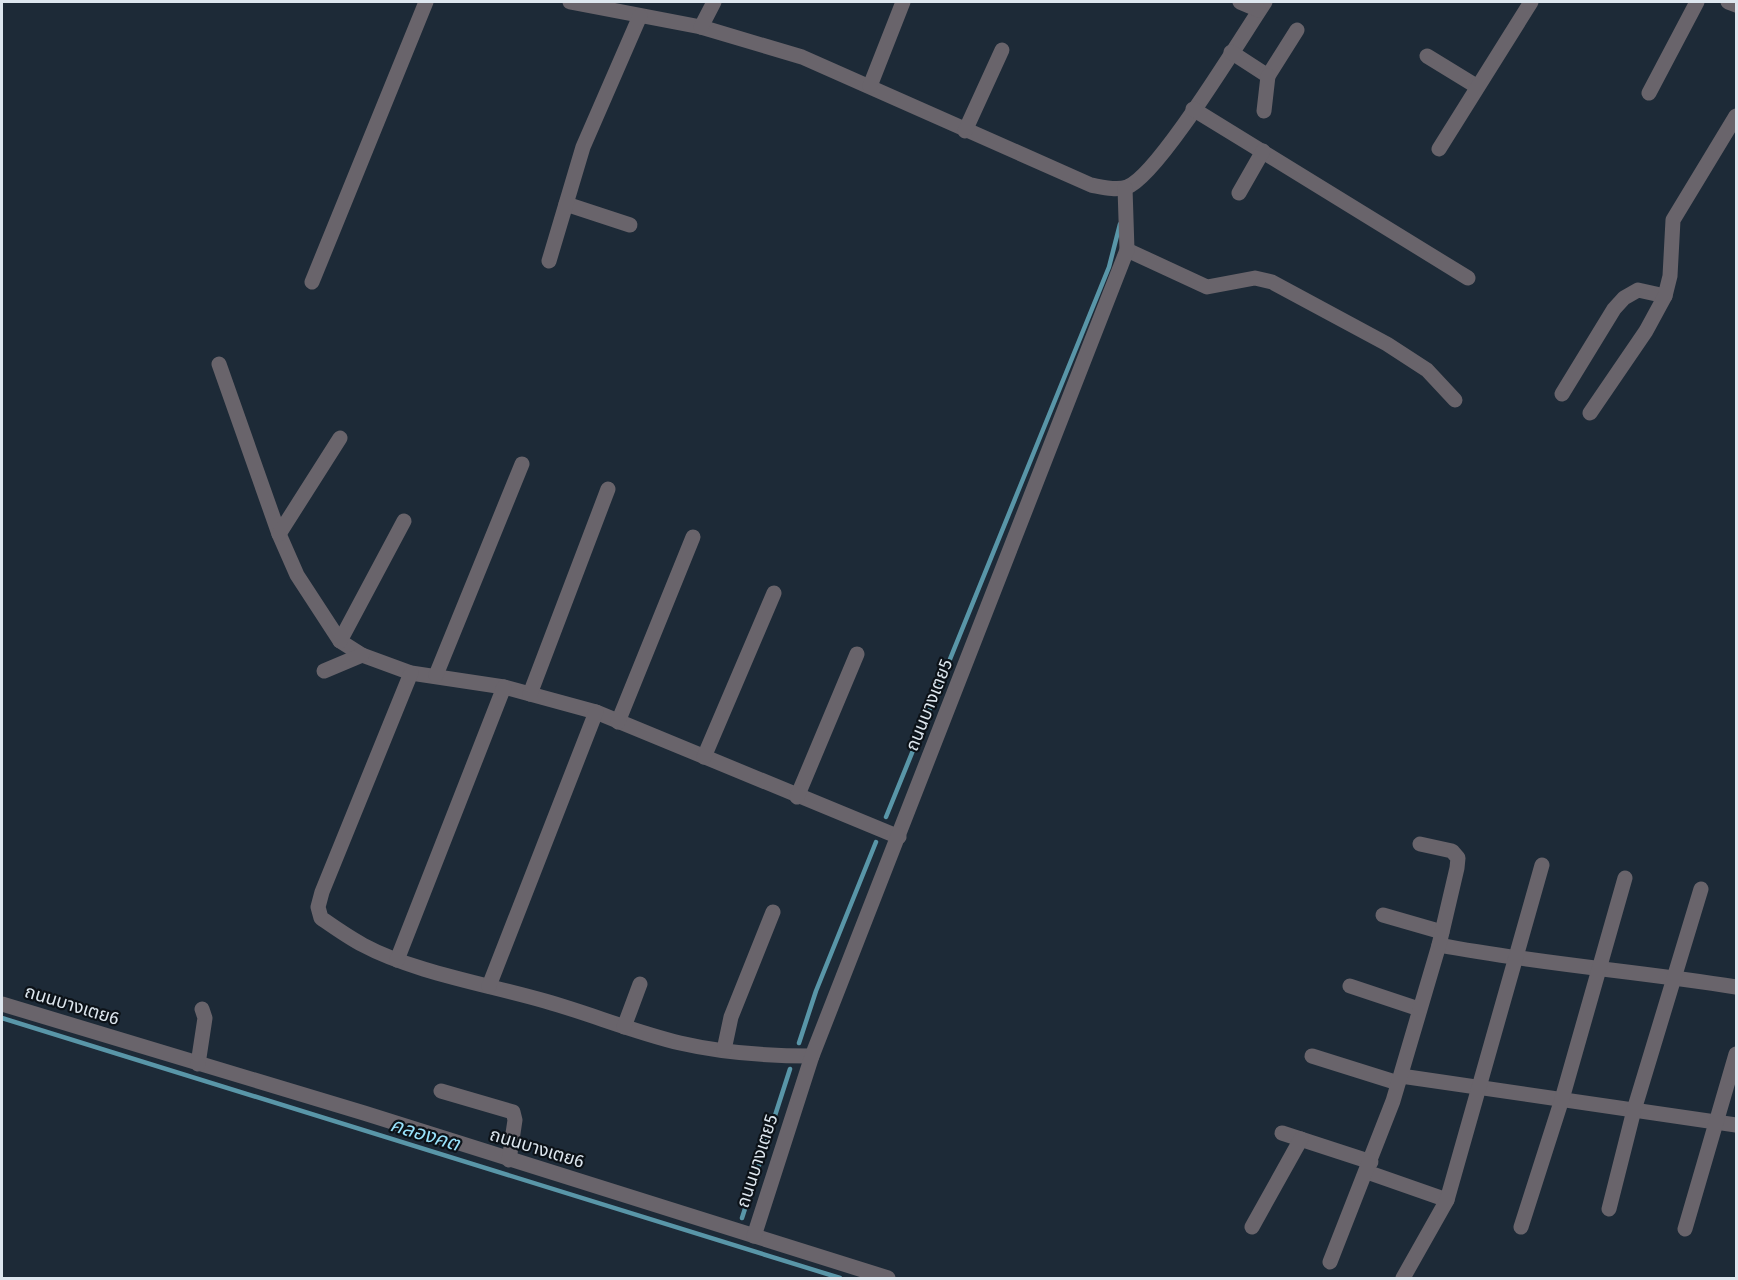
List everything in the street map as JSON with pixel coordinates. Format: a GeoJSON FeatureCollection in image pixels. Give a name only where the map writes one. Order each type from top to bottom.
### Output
{"type":"FeatureCollection","features":[{"type":"Feature","properties":{"kind":"street"},"geometry":{"type":"LineString","coordinates":[[312,282],[426,2]]}},
{"type":"Feature","properties":{"kind":"street"},"geometry":{"type":"LineString","coordinates":[[570,2],[701,27],[802,57],[1091,185],[1125,188],[1142,178],[1155,164],[1262,6],[1240,2]]}},
{"type":"Feature","properties":{"kind":"street"},"geometry":{"type":"LineString","coordinates":[[701,27],[714,2]]}},
{"type":"Feature","properties":{"kind":"street"},"geometry":{"type":"LineString","coordinates":[[870,86],[903,2]]}},
{"type":"Feature","properties":{"kind":"street"},"geometry":{"type":"LineString","coordinates":[[1439,149],[1476,86],[1531,2]]}},
{"type":"Feature","properties":{"kind":"street"},"geometry":{"type":"LineString","coordinates":[[1649,93],[1696,2]]}},
{"type":"Feature","properties":{"kind":"street"},"geometry":{"type":"LineString","coordinates":[[1728,2],[1737,5]]}},
{"type":"Feature","properties":{"kind":"street"},"geometry":{"type":"LineString","coordinates":[[549,261],[583,147],[640,16]]}},
{"type":"Feature","properties":{"kind":"street"},"geometry":{"type":"LineString","coordinates":[[1264,111],[1268,76],[1297,30]]}},
{"type":"Feature","properties":{"kind":"street"},"geometry":{"type":"LineString","coordinates":[[965,131],[1002,50]]}},
{"type":"Feature","properties":{"kind":"street"},"geometry":{"type":"LineString","coordinates":[[1231,52],[1268,76]]}},
{"type":"Feature","properties":{"kind":"street"},"geometry":{"type":"LineString","coordinates":[[1427,56],[1476,86]]}},
{"type":"Feature","properties":{"kind":"street"},"geometry":{"type":"LineString","coordinates":[[1193,109],[1468,278]]}},
{"type":"Feature","properties":{"kind":"street"},"geometry":{"type":"LineString","coordinates":[[1590,413],[1646,331],[1665,296],[1670,276],[1673,220],[1737,116]]}},
{"type":"Feature","properties":{"kind":"street"},"geometry":{"type":"LineString","coordinates":[[1239,193],[1263,151]]}},
{"type":"Feature","properties":{"kind":"street","name":"ถนนบางเตย5"},"geometry":{"type":"LineString","coordinates":[[754,1236],[812,1056],[1127,250],[1128,220],[1125,188]]}},
{"type":"Feature","properties":{"kind":"street"},"geometry":{"type":"LineString","coordinates":[[566,204],[630,225]]}},
{"type":"Feature","properties":{"kind":"street"},"geometry":{"type":"LineString","coordinates":[[1127,250],[1207,287],[1255,278],[1272,282],[1395,349],[1427,370],[1455,400]]}},
{"type":"Feature","properties":{"kind":"street"},"geometry":{"type":"LineString","coordinates":[[1562,394],[1614,309],[1624,298],[1638,290],[1665,296]]}},
{"type":"Feature","properties":{"kind":"street"},"geometry":{"type":"LineString","coordinates":[[219,364],[279,534],[297,575],[340,641],[362,655],[411,673],[504,687],[596,712],[899,837]]}},
{"type":"Feature","properties":{"kind":"street"},"geometry":{"type":"LineString","coordinates":[[279,534],[340,438]]}},
{"type":"Feature","properties":{"kind":"street"},"geometry":{"type":"LineString","coordinates":[[436,675],[522,464]]}},
{"type":"Feature","properties":{"kind":"street"},"geometry":{"type":"LineString","coordinates":[[530,694],[608,489]]}},
{"type":"Feature","properties":{"kind":"street"},"geometry":{"type":"LineString","coordinates":[[340,641],[404,521]]}},
{"type":"Feature","properties":{"kind":"street"},"geometry":{"type":"LineString","coordinates":[[618,722],[693,537]]}},
{"type":"Feature","properties":{"kind":"street"},"geometry":{"type":"LineString","coordinates":[[704,757],[774,592]]}},
{"type":"Feature","properties":{"kind":"street"},"geometry":{"type":"LineString","coordinates":[[797,796],[857,654]]}},
{"type":"Feature","properties":{"kind":"street"},"geometry":{"type":"LineString","coordinates":[[324,670],[362,655]]}},
{"type":"Feature","properties":{"kind":"street"},"geometry":{"type":"LineString","coordinates":[[411,673],[318,907],[321,918],[363,945],[397,960],[624,1027],[682,1043],[724,1050],[771,1056],[812,1056]]}},
{"type":"Feature","properties":{"kind":"street"},"geometry":{"type":"LineString","coordinates":[[397,960],[504,687]]}},
{"type":"Feature","properties":{"kind":"street"},"geometry":{"type":"LineString","coordinates":[[489,986],[596,712]]}},
{"type":"Feature","properties":{"kind":"street"},"geometry":{"type":"LineString","coordinates":[[1330,1262],[1369,1167],[1399,1079],[1440,939],[1458,858],[1452,851],[1420,844]]}},
{"type":"Feature","properties":{"kind":"street"},"geometry":{"type":"LineString","coordinates":[[1404,1278],[1447,1200],[1542,865]]}},
{"type":"Feature","properties":{"kind":"street"},"geometry":{"type":"LineString","coordinates":[[1521,1227],[1562,1099],[1625,878]]}},
{"type":"Feature","properties":{"kind":"street"},"geometry":{"type":"LineString","coordinates":[[1609,1209],[1634,1110],[1701,889]]}},
{"type":"Feature","properties":{"kind":"street"},"geometry":{"type":"LineString","coordinates":[[724,1050],[731,1017],[773,912]]}},
{"type":"Feature","properties":{"kind":"street"},"geometry":{"type":"LineString","coordinates":[[1383,915],[1440,939],[1515,960],[1674,977],[1737,987]]}},
{"type":"Feature","properties":{"kind":"street"},"geometry":{"type":"LineString","coordinates":[[624,1027],[640,984]]}},
{"type":"Feature","properties":{"kind":"street"},"geometry":{"type":"LineString","coordinates":[[1350,986],[1419,1009]]}},
{"type":"Feature","properties":{"kind":"street","name":"ถนนบางเตย6"},"geometry":{"type":"LineString","coordinates":[[2,1004],[888,1278]]}},
{"type":"Feature","properties":{"kind":"street"},"geometry":{"type":"LineString","coordinates":[[198,1064],[205,1018],[202,1009]]}},
{"type":"Feature","properties":{"kind":"street"},"geometry":{"type":"LineString","coordinates":[[1685,1230],[1737,1054]]}},
{"type":"Feature","properties":{"kind":"street"},"geometry":{"type":"LineString","coordinates":[[1312,1056],[1399,1079],[1480,1087],[1737,1125]]}},
{"type":"Feature","properties":{"kind":"street"},"geometry":{"type":"LineString","coordinates":[[441,1091],[513,1112],[515,1120],[509,1160]]}},
{"type":"Feature","properties":{"kind":"street"},"geometry":{"type":"LineString","coordinates":[[1282,1133],[1447,1200]]}},
{"type":"Feature","properties":{"kind":"street"},"geometry":{"type":"LineString","coordinates":[[1252,1227],[1300,1139]]}},
{"type":"Feature","properties":{"kind":"waterway"},"geometry":{"type":"LineString","coordinates":[[886,817],[1109,267],[1120,224]]}},
{"type":"Feature","properties":{"kind":"waterway"},"geometry":{"type":"LineString","coordinates":[[799,1043],[816,991],[876,842]]}},
{"type":"Feature","properties":{"kind":"waterway","name":"คลองคต"},"geometry":{"type":"LineString","coordinates":[[2,1018],[840,1278]]}},
{"type":"Feature","properties":{"kind":"waterway"},"geometry":{"type":"LineString","coordinates":[[742,1218],[790,1069]]}}]}
